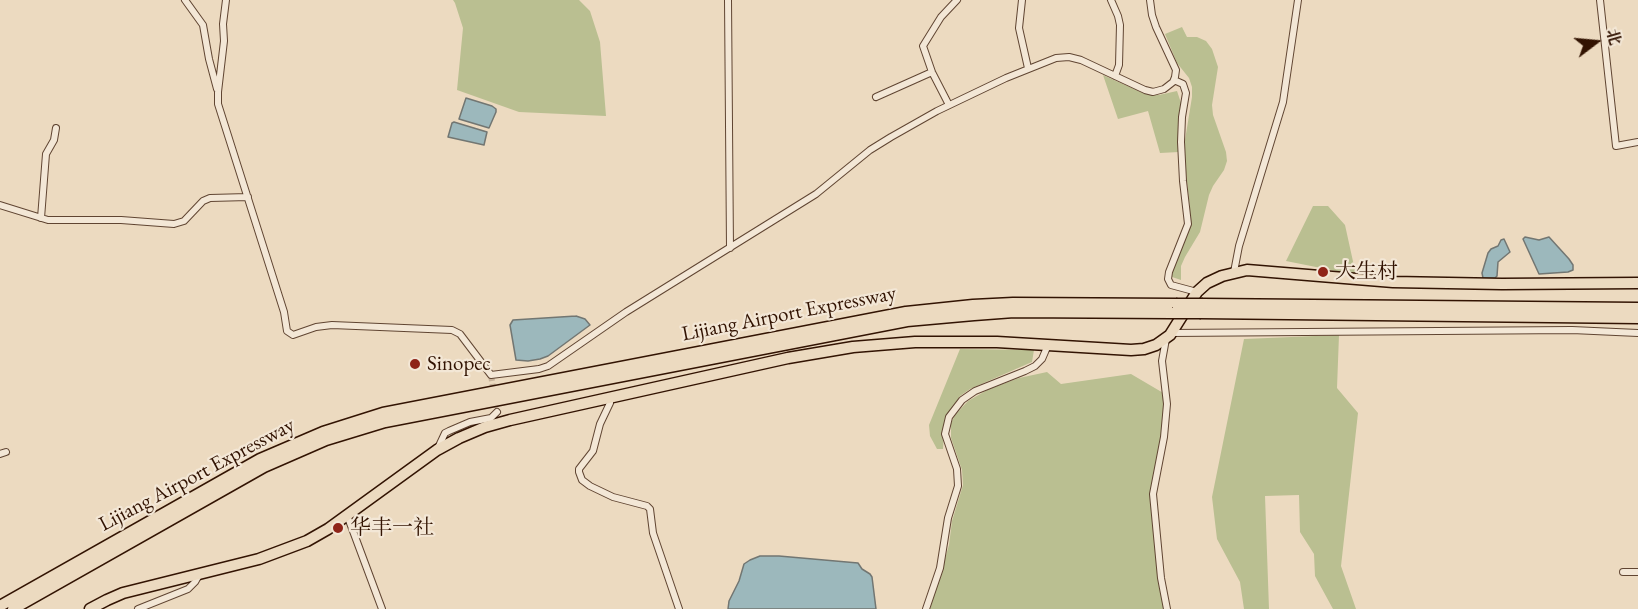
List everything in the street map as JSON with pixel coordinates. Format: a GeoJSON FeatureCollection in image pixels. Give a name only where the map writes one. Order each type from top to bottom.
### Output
{"type":"FeatureCollection","features":[{"type":"Feature","properties":{"kind":"highway"},"geometry":{"type":"LineString","coordinates":[[90,609],[123,593],[259,559],[318,536],[437,450],[472,432],[497,423],[788,358],[854,347],[940,341],[1137,350],[1150,348],[1168,336],[1197,292],[1214,279],[1234,272],[1255,270],[1403,283],[1638,283]]}},
{"type":"Feature","properties":{"kind":"highway","name":"Lijiang Airport Expressway"},"geometry":{"type":"LineString","coordinates":[[0,606],[260,459],[323,432],[383,413],[906,312],[1013,303],[1174,309]]}},
{"type":"Feature","properties":{"kind":"highway","name":"Lijiang Airport Expressway"},"geometry":{"type":"LineString","coordinates":[[13,609],[264,467],[326,440],[385,422],[907,321],[1014,312],[1174,309],[1638,308]]}},
{"type":"Feature","properties":{"kind":"highway","name":"Lijiang Airport Expressway"},"geometry":{"type":"LineString","coordinates":[[1202,309],[1638,318]]}},
{"type":"Feature","properties":{"kind":"street"},"geometry":{"type":"LineString","coordinates":[[185,0],[203,25],[218,92]]}},
{"type":"Feature","properties":{"kind":"street"},"geometry":{"type":"LineString","coordinates":[[226,0],[218,92],[219,109],[284,312],[288,333],[293,335],[316,327],[340,325],[452,330],[460,334],[491,375],[548,366],[626,312],[816,194],[870,150],[914,123],[1028,68],[1056,58],[1068,57],[1081,60],[1142,89],[1153,92],[1164,89],[1174,80],[1175,67],[1156,27],[1150,0]]}},
{"type":"Feature","properties":{"kind":"street"},"geometry":{"type":"LineString","coordinates":[[728,0],[730,248]]}},
{"type":"Feature","properties":{"kind":"street"},"geometry":{"type":"LineString","coordinates":[[949,105],[932,72],[923,46],[941,17],[957,0]]}},
{"type":"Feature","properties":{"kind":"street"},"geometry":{"type":"LineString","coordinates":[[1022,0],[1019,28],[1028,68]]}},
{"type":"Feature","properties":{"kind":"street"},"geometry":{"type":"LineString","coordinates":[[1111,0],[1119,25],[1119,65],[1115,76]]}},
{"type":"Feature","properties":{"kind":"street"},"geometry":{"type":"LineString","coordinates":[[1234,272],[1239,246],[1283,102],[1298,0]]}},
{"type":"Feature","properties":{"kind":"street"},"geometry":{"type":"LineString","coordinates":[[1600,0],[1617,146],[1638,142]]}},
{"type":"Feature","properties":{"kind":"street"},"geometry":{"type":"LineString","coordinates":[[876,98],[932,72]]}},
{"type":"Feature","properties":{"kind":"street"},"geometry":{"type":"LineString","coordinates":[[1174,80],[1183,84],[1186,93],[1181,142],[1188,224],[1168,279],[1171,285],[1197,292]]}},
{"type":"Feature","properties":{"kind":"street"},"geometry":{"type":"LineString","coordinates":[[41,218],[46,154],[54,140],[56,128]]}},
{"type":"Feature","properties":{"kind":"street"},"geometry":{"type":"LineString","coordinates":[[0,205],[48,220],[121,220],[174,224],[184,220],[203,201],[210,198],[248,197]]}},
{"type":"Feature","properties":{"kind":"street"},"geometry":{"type":"LineString","coordinates":[[1167,609],[1161,578],[1153,499],[1164,437],[1167,404],[1162,361],[1168,336],[1537,330],[1638,333]]}},
{"type":"Feature","properties":{"kind":"street"},"geometry":{"type":"LineString","coordinates":[[926,609],[940,568],[948,518],[958,486],[957,469],[945,434],[949,417],[962,400],[975,391],[1035,366],[1048,345]]}},
{"type":"Feature","properties":{"kind":"street"},"geometry":{"type":"LineString","coordinates":[[610,398],[593,451],[579,469],[580,477],[590,486],[649,507],[653,533],[679,609]]}},
{"type":"Feature","properties":{"kind":"street"},"geometry":{"type":"LineString","coordinates":[[437,450],[445,433],[470,422],[491,418],[497,412]]}},
{"type":"Feature","properties":{"kind":"street"},"geometry":{"type":"LineString","coordinates":[[347,515],[382,609]]}},
{"type":"Feature","properties":{"kind":"street"},"geometry":{"type":"LineString","coordinates":[[1623,572],[1638,572]]}},
{"type":"Feature","properties":{"kind":"street"},"geometry":{"type":"LineString","coordinates":[[138,609],[188,589],[200,574]]}},
{"type":"Feature","properties":{"kind":"green space"},"geometry":{"type":"Polygon","coordinates":[[[453,0],[579,0],[590,11],[600,42],[606,116],[519,112],[457,90],[463,28],[453,0]]]}},
{"type":"Feature","properties":{"kind":"green space"},"geometry":{"type":"Polygon","coordinates":[[[1182,27],[1187,37],[1197,37],[1206,41],[1212,49],[1218,67],[1212,105],[1213,115],[1227,161],[1209,195],[1200,232],[1181,266],[1181,280],[1172,277],[1172,273],[1190,227],[1185,140],[1192,87],[1189,78],[1177,63],[1165,34],[1182,27]]]}},
{"type":"Feature","properties":{"kind":"green space"},"geometry":{"type":"Polygon","coordinates":[[[1103,75],[1145,94],[1159,95],[1177,91],[1182,106],[1178,118],[1179,152],[1160,153],[1148,111],[1118,119],[1103,75]]]}},
{"type":"Feature","properties":{"kind":"green space"},"geometry":{"type":"Polygon","coordinates":[[[1313,206],[1328,206],[1345,225],[1356,275],[1286,261],[1313,206]]]}},
{"type":"Feature","properties":{"kind":"green space"},"geometry":{"type":"Polygon","coordinates":[[[1339,335],[1337,388],[1358,413],[1341,566],[1356,609],[1333,609],[1315,576],[1314,554],[1300,532],[1299,495],[1265,496],[1269,609],[1244,609],[1240,582],[1217,539],[1212,497],[1244,339],[1339,335]]]}},
{"type":"Feature","properties":{"kind":"green space"},"geometry":{"type":"Polygon","coordinates":[[[960,349],[1034,350],[1032,362],[970,389],[960,396],[945,418],[943,449],[937,449],[930,436],[929,425],[960,349]]]}},
{"type":"Feature","properties":{"kind":"green space"},"geometry":{"type":"Polygon","coordinates":[[[1047,372],[1061,384],[1131,374],[1165,394],[1162,437],[1151,494],[1165,609],[930,609],[949,545],[952,521],[963,485],[962,470],[951,438],[951,423],[968,401],[989,389],[1019,378],[1047,372]]]}},
{"type":"Feature","properties":{"kind":"water"},"geometry":{"type":"Polygon","coordinates":[[[466,98],[496,109],[489,128],[459,119],[466,98]]]}},
{"type":"Feature","properties":{"kind":"water"},"geometry":{"type":"Polygon","coordinates":[[[454,122],[487,132],[484,145],[448,137],[454,122]]]}},
{"type":"Feature","properties":{"kind":"water"},"geometry":{"type":"Polygon","coordinates":[[[1525,237],[1539,240],[1549,237],[1569,259],[1573,270],[1539,274],[1523,239],[1525,237]]]}},
{"type":"Feature","properties":{"kind":"water"},"geometry":{"type":"Polygon","coordinates":[[[1504,239],[1510,252],[1498,262],[1495,278],[1483,278],[1482,273],[1488,253],[1504,239]]]}},
{"type":"Feature","properties":{"kind":"water"},"geometry":{"type":"Polygon","coordinates":[[[576,316],[585,319],[590,325],[548,356],[528,361],[516,360],[510,325],[513,320],[576,316]]]}},
{"type":"Feature","properties":{"kind":"water"},"geometry":{"type":"Polygon","coordinates":[[[760,556],[858,563],[872,577],[876,609],[728,609],[744,564],[760,556]]]}},
{"type":"Feature","properties":{"kind":"tunnel"},"geometry":{"type":"LineString","coordinates":[[491,375],[497,412]]}},
{"type":"Feature","properties":{"kind":"place","name":"大生村"},"geometry":{"type":"Point","coordinates":[1323,272]}},
{"type":"Feature","properties":{"kind":"place","name":"Sinopec"},"geometry":{"type":"Point","coordinates":[415,364]}},
{"type":"Feature","properties":{"kind":"place","name":"华丰一社"},"geometry":{"type":"Point","coordinates":[338,528]}}]}
